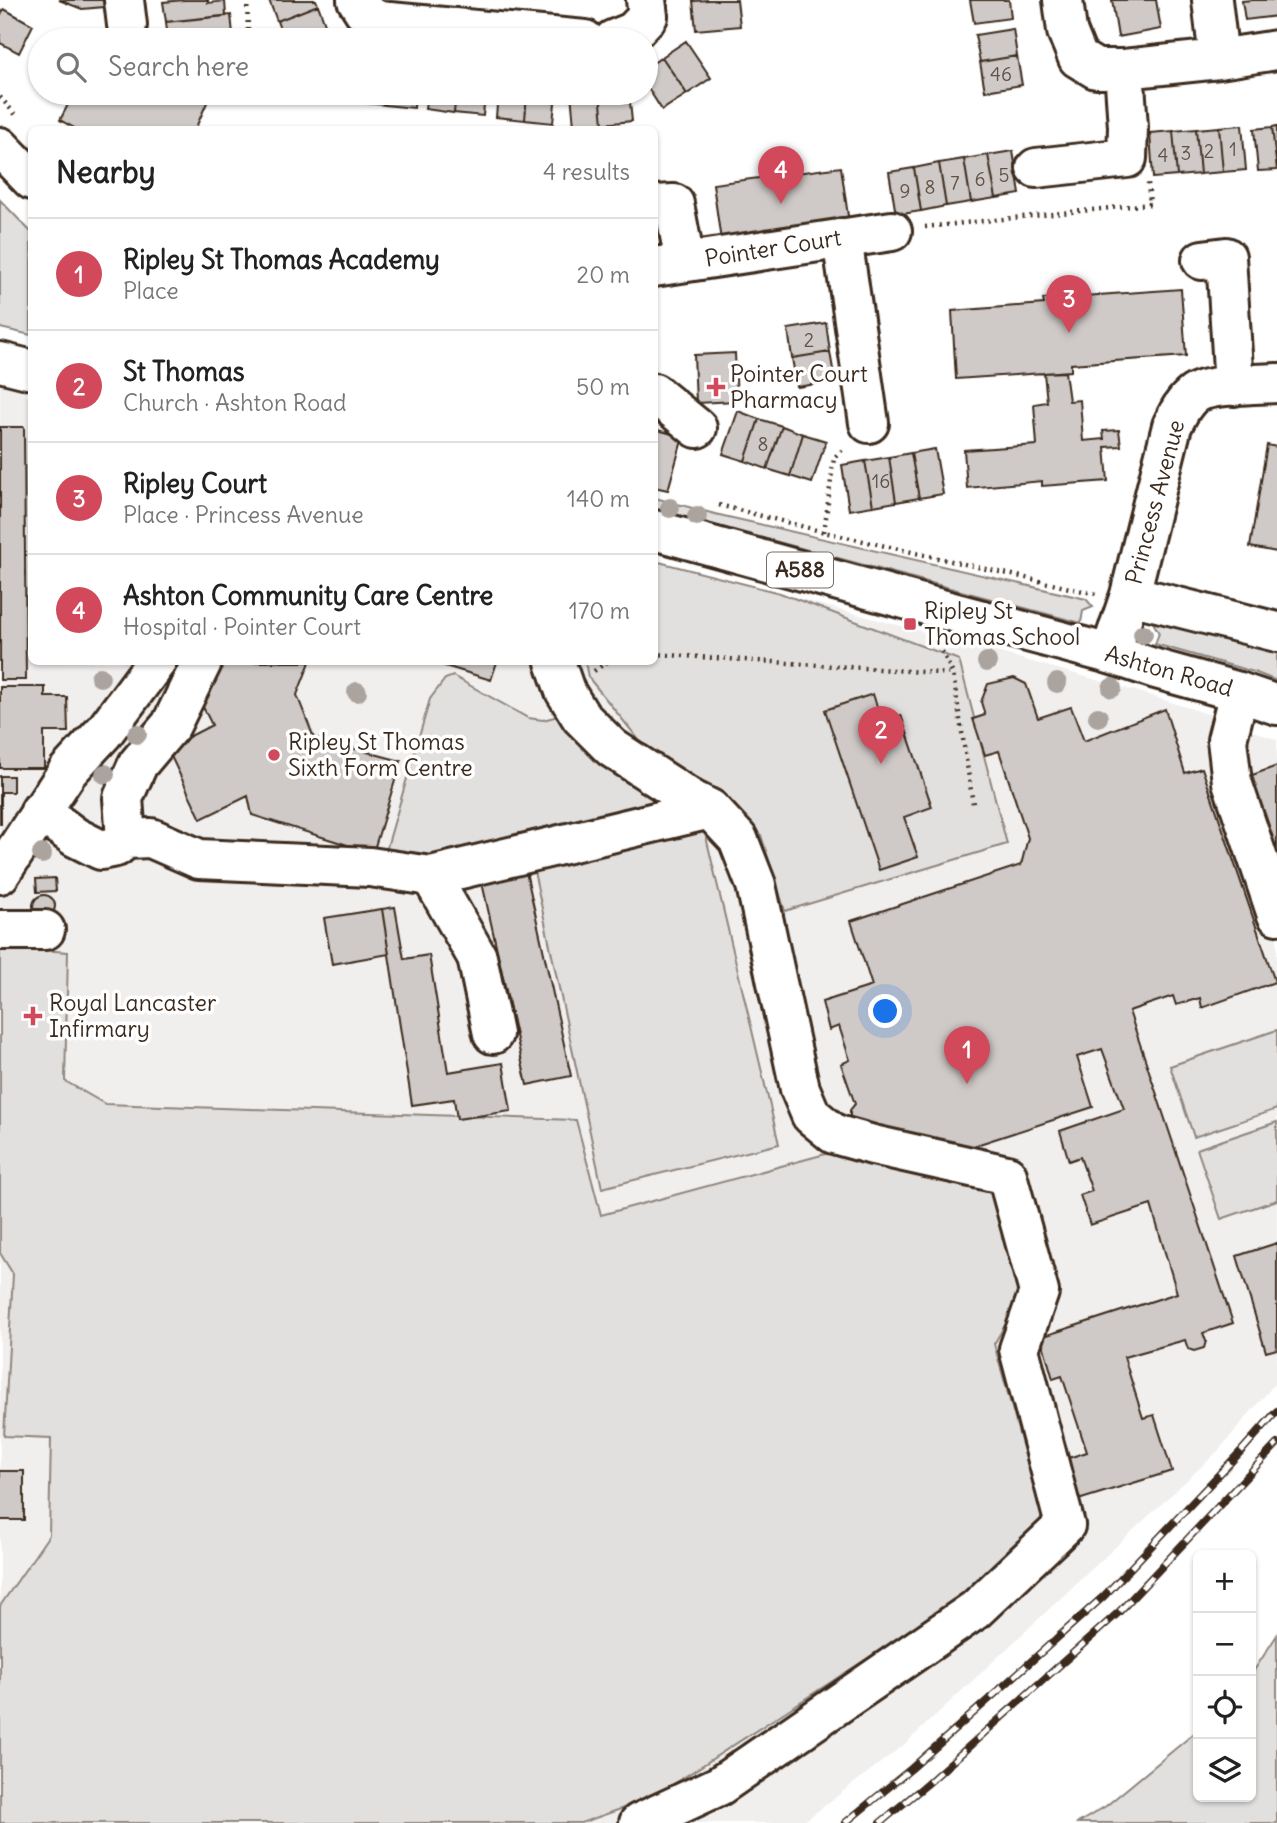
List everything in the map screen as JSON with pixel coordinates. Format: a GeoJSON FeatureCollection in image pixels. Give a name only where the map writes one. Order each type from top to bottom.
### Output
{"type":"FeatureCollection","features":[{"type":"Feature","properties":{"kind":"street"},"geometry":{"type":"LineString","coordinates":[[357,0],[366,15],[379,21],[455,28]]}},
{"type":"Feature","properties":{"kind":"street"},"geometry":{"type":"LineString","coordinates":[[637,28],[648,16],[646,0]]}},
{"type":"Feature","properties":{"kind":"street"},"geometry":{"type":"LineString","coordinates":[[1063,0],[1067,31],[1078,58],[1096,69],[1124,69],[1277,50]]}},
{"type":"Feature","properties":{"kind":"street"},"geometry":{"type":"LineString","coordinates":[[1212,0],[1219,59]]}},
{"type":"Feature","properties":{"kind":"street"},"geometry":{"type":"LineString","coordinates":[[1036,168],[1128,158],[1124,69]]}},
{"type":"Feature","properties":{"kind":"street"},"geometry":{"type":"LineString","coordinates":[[0,147],[28,176]]}},
{"type":"Feature","properties":{"kind":"street"},"geometry":{"type":"LineString","coordinates":[[658,205],[674,204],[670,265]]}},
{"type":"Feature","properties":{"kind":"street","name":"Pointer Court"},"geometry":{"type":"LineString","coordinates":[[670,265],[892,231]]}},
{"type":"Feature","properties":{"kind":"street"},"geometry":{"type":"LineString","coordinates":[[842,238],[857,434]]}},
{"type":"Feature","properties":{"kind":"street"},"geometry":{"type":"LineString","coordinates":[[1202,260],[1226,257],[1234,386]]}},
{"type":"Feature","properties":{"kind":"street"},"geometry":{"type":"LineString","coordinates":[[0,362],[28,369]]}},
{"type":"Feature","properties":{"kind":"street","name":"Princess Avenue"},"geometry":{"type":"LineString","coordinates":[[1111,654],[1117,596],[1172,426],[1182,407],[1196,393],[1212,388],[1277,383]]}},
{"type":"Feature","properties":{"kind":"street"},"geometry":{"type":"LineString","coordinates":[[658,396],[696,428]]}},
{"type":"Feature","properties":{"kind":"street","name":"Ashton Road"},"geometry":{"type":"LineString","coordinates":[[658,531],[1111,654],[1277,705]]}},
{"type":"Feature","properties":{"kind":"street"},"geometry":{"type":"LineString","coordinates":[[1117,596],[1277,632]]}},
{"type":"Feature","properties":{"kind":"street"},"geometry":{"type":"LineString","coordinates":[[0,874],[68,771],[104,732],[154,665]]}},
{"type":"Feature","properties":{"kind":"street"},"geometry":{"type":"LineString","coordinates":[[127,839],[122,798],[138,764],[171,725],[201,665]]}},
{"type":"Feature","properties":{"kind":"street"},"geometry":{"type":"LineString","coordinates":[[556,665],[565,691],[581,716],[612,748],[710,809],[738,839],[757,886],[800,1089],[811,1115],[834,1134],[1007,1175],[1039,1292],[1019,1349],[1065,1525],[975,1610],[719,1786],[639,1823]]}},
{"type":"Feature","properties":{"kind":"street"},"geometry":{"type":"LineString","coordinates":[[1239,692],[1227,740],[1232,782],[1277,915]]}},
{"type":"Feature","properties":{"kind":"street"},"geometry":{"type":"LineString","coordinates":[[40,811],[75,837],[101,850],[116,847],[127,839],[151,838],[199,859],[370,867],[431,876],[710,809]]}},
{"type":"Feature","properties":{"kind":"street"},"geometry":{"type":"LineString","coordinates":[[431,876],[477,957],[493,1034]]}},
{"type":"Feature","properties":{"kind":"street"},"geometry":{"type":"LineString","coordinates":[[0,930],[45,930]]}},
{"type":"Feature","properties":{"kind":"path"},"geometry":{"type":"LineString","coordinates":[[247,0],[248,28]]}},
{"type":"Feature","properties":{"kind":"path"},"geometry":{"type":"LineString","coordinates":[[824,532],[834,458],[857,434]]}},
{"type":"Feature","properties":{"kind":"path"},"geometry":{"type":"LineString","coordinates":[[719,505],[824,532],[1117,596]]}},
{"type":"Feature","properties":{"kind":"path"},"geometry":{"type":"LineString","coordinates":[[936,637],[953,674],[973,804]]}},
{"type":"Feature","properties":{"kind":"path"},"geometry":{"type":"LineString","coordinates":[[658,654],[953,674]]}},
{"type":"Feature","properties":{"kind":"shaded area"},"geometry":{"type":"Polygon","coordinates":[[[0,200],[28,229],[28,334],[0,328],[0,200]]]}},
{"type":"Feature","properties":{"kind":"shaded area"},"geometry":{"type":"Polygon","coordinates":[[[0,351],[28,398],[28,665],[658,665],[658,562],[928,633],[932,645],[940,648],[951,650],[951,639],[1136,691],[1277,740],[1277,1381],[1218,1451],[905,1744],[802,1823],[0,1823],[0,351]]]}},
{"type":"Feature","properties":{"kind":"shaded area"},"geometry":{"type":"Polygon","coordinates":[[[658,499],[1086,599],[1093,607],[1083,611],[1081,623],[658,510],[658,499]]]}},
{"type":"Feature","properties":{"kind":"shaded area"},"geometry":{"type":"Polygon","coordinates":[[[658,562],[780,593],[959,660],[1007,844],[785,911],[761,835],[639,740],[588,677],[586,665],[658,665],[658,562]]]}},
{"type":"Feature","properties":{"kind":"shaded area"},"geometry":{"type":"Polygon","coordinates":[[[1151,619],[1277,648],[1277,681],[1155,644],[1159,633],[1151,619]]]}},
{"type":"Feature","properties":{"kind":"shaded area"},"geometry":{"type":"Polygon","coordinates":[[[453,676],[528,718],[543,720],[562,715],[589,754],[681,804],[446,867],[383,861],[430,699],[445,679],[453,676]]]}},
{"type":"Feature","properties":{"kind":"shaded area"},"geometry":{"type":"Polygon","coordinates":[[[702,820],[779,1144],[602,1188],[532,862],[702,820]]]}},
{"type":"Feature","properties":{"kind":"shaded area"},"geometry":{"type":"Polygon","coordinates":[[[0,947],[68,952],[65,1081],[105,1104],[576,1120],[601,1215],[840,1150],[990,1183],[1020,1300],[994,1344],[1045,1526],[970,1592],[652,1798],[581,1823],[0,1823],[0,1606],[49,1535],[51,1438],[4,1436],[13,1274],[0,1253],[0,947]]]}},
{"type":"Feature","properties":{"kind":"shaded area"},"geometry":{"type":"Polygon","coordinates":[[[1277,1030],[1277,1109],[1194,1137],[1170,1066],[1277,1030]]]}},
{"type":"Feature","properties":{"kind":"shaded area"},"geometry":{"type":"Polygon","coordinates":[[[1277,1122],[1277,1200],[1221,1219],[1197,1149],[1277,1122]]]}},
{"type":"Feature","properties":{"kind":"shaded area"},"geometry":{"type":"Polygon","coordinates":[[[1277,1635],[1277,1823],[1078,1823],[1106,1806],[1193,1734],[1193,1802],[1256,1802],[1256,1667],[1277,1635]]]}},
{"type":"Feature","properties":{"kind":"building"},"geometry":{"type":"Polygon","coordinates":[[[59,0],[103,0],[104,7],[82,9],[59,0]]]}},
{"type":"Feature","properties":{"kind":"building"},"geometry":{"type":"Polygon","coordinates":[[[208,0],[208,3],[225,1],[226,16],[166,22],[163,2],[208,0]]]}},
{"type":"Feature","properties":{"kind":"building"},"geometry":{"type":"Polygon","coordinates":[[[269,0],[316,0],[318,5],[277,21],[269,0]]]}},
{"type":"Feature","properties":{"kind":"building"},"geometry":{"type":"Polygon","coordinates":[[[737,0],[740,26],[696,30],[693,1],[737,0]]]}},
{"type":"Feature","properties":{"kind":"building"},"geometry":{"type":"Polygon","coordinates":[[[970,0],[1009,0],[1011,18],[974,23],[970,0]]]}},
{"type":"Feature","properties":{"kind":"building"},"geometry":{"type":"Polygon","coordinates":[[[1112,0],[1156,0],[1161,29],[1118,37],[1112,0]]]}},
{"type":"Feature","properties":{"kind":"building"},"geometry":{"type":"Polygon","coordinates":[[[1277,0],[1277,16],[1245,20],[1242,1],[1277,0]]]}},
{"type":"Feature","properties":{"kind":"building"},"geometry":{"type":"Polygon","coordinates":[[[318,5],[327,28],[280,28],[277,21],[318,5]]]}},
{"type":"Feature","properties":{"kind":"building"},"geometry":{"type":"Polygon","coordinates":[[[4,9],[33,25],[28,28],[28,35],[19,53],[0,43],[0,16],[4,9]]]}},
{"type":"Feature","properties":{"kind":"building"},"geometry":{"type":"Polygon","coordinates":[[[231,15],[232,28],[167,28],[166,22],[231,15]]]}},
{"type":"Feature","properties":{"kind":"building"},"geometry":{"type":"Polygon","coordinates":[[[1013,29],[1017,56],[980,62],[975,35],[1013,29]]]}},
{"type":"Feature","properties":{"kind":"building"},"geometry":{"type":"Polygon","coordinates":[[[686,41],[711,78],[687,94],[662,57],[686,41]]]}},
{"type":"Feature","properties":{"kind":"building"},"geometry":{"type":"Polygon","coordinates":[[[1017,56],[1022,85],[985,91],[980,62],[1017,56]]]}},
{"type":"Feature","properties":{"kind":"building"},"geometry":{"type":"Polygon","coordinates":[[[662,57],[687,94],[662,110],[658,104],[658,60],[662,57]]]}},
{"type":"Feature","properties":{"kind":"building"},"geometry":{"type":"Polygon","coordinates":[[[68,105],[206,105],[197,126],[71,126],[60,120],[68,105]]]}},
{"type":"Feature","properties":{"kind":"building"},"geometry":{"type":"Polygon","coordinates":[[[385,105],[414,105],[414,108],[385,105]]]}},
{"type":"Feature","properties":{"kind":"building"},"geometry":{"type":"Polygon","coordinates":[[[426,105],[455,105],[454,113],[425,109],[426,105]]]}},
{"type":"Feature","properties":{"kind":"building"},"geometry":{"type":"Polygon","coordinates":[[[455,105],[484,105],[483,116],[454,113],[455,105]]]}},
{"type":"Feature","properties":{"kind":"building"},"geometry":{"type":"Polygon","coordinates":[[[497,105],[526,105],[525,120],[496,117],[497,105]]]}},
{"type":"Feature","properties":{"kind":"building"},"geometry":{"type":"Polygon","coordinates":[[[526,105],[555,105],[553,123],[525,120],[526,105]]]}},
{"type":"Feature","properties":{"kind":"building"},"geometry":{"type":"Polygon","coordinates":[[[572,105],[601,105],[603,124],[574,126],[572,105]]]}},
{"type":"Feature","properties":{"kind":"building"},"geometry":{"type":"Polygon","coordinates":[[[601,105],[630,105],[632,121],[603,124],[601,105]]]}},
{"type":"Feature","properties":{"kind":"building"},"geometry":{"type":"Polygon","coordinates":[[[1242,125],[1246,170],[1223,172],[1219,127],[1242,125]]]}},
{"type":"Feature","properties":{"kind":"building"},"geometry":{"type":"Polygon","coordinates":[[[1277,126],[1277,170],[1272,127],[1277,126]]]}},
{"type":"Feature","properties":{"kind":"building"},"geometry":{"type":"Polygon","coordinates":[[[1219,127],[1223,172],[1200,174],[1196,129],[1219,127]]]}},
{"type":"Feature","properties":{"kind":"building"},"geometry":{"type":"Polygon","coordinates":[[[1272,127],[1277,170],[1258,171],[1254,129],[1272,127]]]}},
{"type":"Feature","properties":{"kind":"building"},"geometry":{"type":"Polygon","coordinates":[[[1196,129],[1200,174],[1177,176],[1173,131],[1196,129]]]}},
{"type":"Feature","properties":{"kind":"building"},"geometry":{"type":"Polygon","coordinates":[[[1173,131],[1177,176],[1153,178],[1150,133],[1173,131]]]}},
{"type":"Feature","properties":{"kind":"building"},"geometry":{"type":"Polygon","coordinates":[[[1013,151],[1020,194],[996,198],[988,155],[1013,151]]]}},
{"type":"Feature","properties":{"kind":"building"},"geometry":{"type":"Polygon","coordinates":[[[988,155],[996,198],[971,202],[964,159],[988,155]]]}},
{"type":"Feature","properties":{"kind":"building"},"geometry":{"type":"Polygon","coordinates":[[[964,159],[971,202],[946,206],[939,163],[964,159]]]}},
{"type":"Feature","properties":{"kind":"building"},"geometry":{"type":"Polygon","coordinates":[[[939,163],[946,206],[921,211],[914,168],[939,163]]]}},
{"type":"Feature","properties":{"kind":"building"},"geometry":{"type":"Polygon","coordinates":[[[841,167],[849,223],[721,241],[713,184],[841,167]]]}},
{"type":"Feature","properties":{"kind":"building"},"geometry":{"type":"Polygon","coordinates":[[[914,168],[921,211],[896,215],[889,172],[914,168]]]}},
{"type":"Feature","properties":{"kind":"building"},"geometry":{"type":"Polygon","coordinates":[[[1181,289],[1186,356],[1071,364],[1071,371],[956,379],[952,311],[1044,304],[1043,299],[1181,289]]]}},
{"type":"Feature","properties":{"kind":"building"},"geometry":{"type":"Polygon","coordinates":[[[826,323],[830,352],[792,358],[788,329],[826,323]]]}},
{"type":"Feature","properties":{"kind":"building"},"geometry":{"type":"Polygon","coordinates":[[[830,352],[835,381],[797,387],[792,358],[830,352]]]}},
{"type":"Feature","properties":{"kind":"building","name":"Pointer Court Pharmacy"},"geometry":{"type":"Polygon","coordinates":[[[735,353],[737,401],[696,403],[694,355],[735,353]]]}},
{"type":"Feature","properties":{"kind":"building"},"geometry":{"type":"Polygon","coordinates":[[[1065,372],[1069,401],[1080,400],[1083,441],[1104,439],[1103,431],[1119,430],[1121,446],[1105,447],[1108,481],[1042,486],[1042,481],[967,488],[964,450],[1037,445],[1034,404],[1047,402],[1044,373],[1065,372]]]}},
{"type":"Feature","properties":{"kind":"building"},"geometry":{"type":"Polygon","coordinates":[[[738,411],[759,419],[745,461],[723,454],[738,411]]]}},
{"type":"Feature","properties":{"kind":"building"},"geometry":{"type":"Polygon","coordinates":[[[759,419],[782,426],[767,469],[745,461],[759,419]]]}},
{"type":"Feature","properties":{"kind":"building"},"geometry":{"type":"Polygon","coordinates":[[[782,426],[803,434],[790,476],[767,469],[782,426]]]}},
{"type":"Feature","properties":{"kind":"building"},"geometry":{"type":"Polygon","coordinates":[[[0,427],[24,427],[26,680],[0,680],[0,427]]]}},
{"type":"Feature","properties":{"kind":"building"},"geometry":{"type":"Polygon","coordinates":[[[658,430],[683,437],[668,490],[658,488],[658,430]]]}},
{"type":"Feature","properties":{"kind":"building"},"geometry":{"type":"Polygon","coordinates":[[[803,434],[826,441],[812,483],[790,476],[803,434]]]}},
{"type":"Feature","properties":{"kind":"building"},"geometry":{"type":"Polygon","coordinates":[[[1267,445],[1277,447],[1277,552],[1250,547],[1267,445]]]}},
{"type":"Feature","properties":{"kind":"building"},"geometry":{"type":"Polygon","coordinates":[[[935,449],[943,494],[919,498],[911,453],[935,449]]]}},
{"type":"Feature","properties":{"kind":"building"},"geometry":{"type":"Polygon","coordinates":[[[911,453],[919,498],[896,502],[889,457],[911,453]]]}},
{"type":"Feature","properties":{"kind":"building"},"geometry":{"type":"Polygon","coordinates":[[[889,457],[896,502],[873,506],[865,461],[889,457]]]}},
{"type":"Feature","properties":{"kind":"building"},"geometry":{"type":"Polygon","coordinates":[[[865,461],[873,506],[849,510],[842,465],[865,461]]]}},
{"type":"Feature","properties":{"kind":"building","name":"Ripley St Thomas Sixth Form Centre"},"geometry":{"type":"Polygon","coordinates":[[[213,665],[309,665],[297,695],[314,738],[401,761],[373,853],[252,815],[248,796],[201,819],[167,748],[212,725],[201,703],[213,665]]]}},
{"type":"Feature","properties":{"kind":"building"},"geometry":{"type":"Polygon","coordinates":[[[442,665],[496,665],[491,680],[442,665]]]}},
{"type":"Feature","properties":{"kind":"building"},"geometry":{"type":"Polygon","coordinates":[[[1014,678],[1026,684],[1038,718],[1071,707],[1084,741],[1165,709],[1185,773],[1202,768],[1275,982],[1202,1008],[1200,998],[1176,1005],[1173,996],[1129,1011],[1233,1323],[1203,1333],[1206,1341],[1204,1348],[1194,1351],[1188,1349],[1185,1340],[1124,1357],[1143,1418],[1154,1415],[1172,1471],[1075,1501],[1062,1460],[1087,1452],[1062,1376],[1053,1379],[1041,1337],[1177,1293],[1151,1205],[1090,1225],[1080,1195],[1092,1191],[1080,1157],[1069,1161],[1060,1131],[1124,1109],[1102,1049],[1077,1057],[1093,1107],[961,1150],[850,1119],[850,1110],[855,1104],[841,1064],[850,1060],[839,1026],[829,1030],[822,1002],[872,986],[851,921],[1021,865],[1028,838],[999,751],[985,755],[973,719],[985,715],[981,702],[988,684],[1014,678]]]}},
{"type":"Feature","properties":{"kind":"building"},"geometry":{"type":"Polygon","coordinates":[[[0,687],[45,687],[45,697],[67,697],[68,732],[44,732],[44,768],[0,768],[0,687]]]}},
{"type":"Feature","properties":{"kind":"building"},"geometry":{"type":"Polygon","coordinates":[[[873,694],[882,722],[901,715],[932,807],[904,817],[918,857],[879,870],[825,710],[873,694]]]}},
{"type":"Feature","properties":{"kind":"building"},"geometry":{"type":"Polygon","coordinates":[[[1277,766],[1277,858],[1244,778],[1277,766]]]}},
{"type":"Feature","properties":{"kind":"building"},"geometry":{"type":"Polygon","coordinates":[[[0,776],[13,776],[13,792],[1,792],[1,824],[0,824],[0,776]]]}},
{"type":"Feature","properties":{"kind":"building"},"geometry":{"type":"Polygon","coordinates":[[[523,858],[571,1076],[527,1085],[479,869],[523,858]]]}},
{"type":"Feature","properties":{"kind":"building"},"geometry":{"type":"Polygon","coordinates":[[[55,878],[56,891],[37,892],[36,879],[55,878]]]}},
{"type":"Feature","properties":{"kind":"building"},"geometry":{"type":"Polygon","coordinates":[[[44,895],[54,902],[55,906],[48,916],[44,917],[34,910],[33,906],[40,896],[44,895]]]}},
{"type":"Feature","properties":{"kind":"building"},"geometry":{"type":"Polygon","coordinates":[[[395,907],[404,959],[429,955],[448,1072],[503,1063],[511,1111],[457,1119],[454,1099],[412,1105],[382,909],[395,907]]]}},
{"type":"Feature","properties":{"kind":"building"},"geometry":{"type":"Polygon","coordinates":[[[382,909],[389,954],[332,964],[324,918],[382,909]]]}},
{"type":"Feature","properties":{"kind":"building"},"geometry":{"type":"Polygon","coordinates":[[[1277,1243],[1277,1349],[1266,1352],[1237,1256],[1277,1243]]]}},
{"type":"Feature","properties":{"kind":"building"},"geometry":{"type":"Polygon","coordinates":[[[0,1471],[24,1471],[24,1520],[0,1520],[0,1471]]]}},
{"type":"Feature","properties":{"kind":"railway"},"geometry":{"type":"LineString","coordinates":[[845,1823],[912,1768],[1104,1596],[1277,1411]]}},
{"type":"Feature","properties":{"kind":"railway"},"geometry":{"type":"LineString","coordinates":[[880,1823],[1119,1612],[1277,1444]]}},
{"type":"Feature","properties":{"kind":"place","name":"Ashton Community Care Centre"},"geometry":{"type":"Point","coordinates":[781,204]}},
{"type":"Feature","properties":{"kind":"place","name":"Ripley Court"},"geometry":{"type":"Point","coordinates":[1069,333]}},
{"type":"Feature","properties":{"kind":"place","name":"Pointer Court Pharmacy"},"geometry":{"type":"Point","coordinates":[716,387]}},
{"type":"Feature","properties":{"kind":"place","name":"Ripley St Thomas School"},"geometry":{"type":"Point","coordinates":[910,624]}},
{"type":"Feature","properties":{"kind":"place","name":"Ripley St Thomas Sixth Form Centre"},"geometry":{"type":"Point","coordinates":[274,755]}},
{"type":"Feature","properties":{"kind":"place","name":"St Thomas"},"geometry":{"type":"Point","coordinates":[881,764]}},
{"type":"Feature","properties":{"kind":"place","name":"Royal Lancaster Infirmary"},"geometry":{"type":"Point","coordinates":[33,1016]}},
{"type":"Feature","properties":{"kind":"place","name":"Ripley St Thomas Academy"},"geometry":{"type":"Point","coordinates":[967,1084]}}]}
